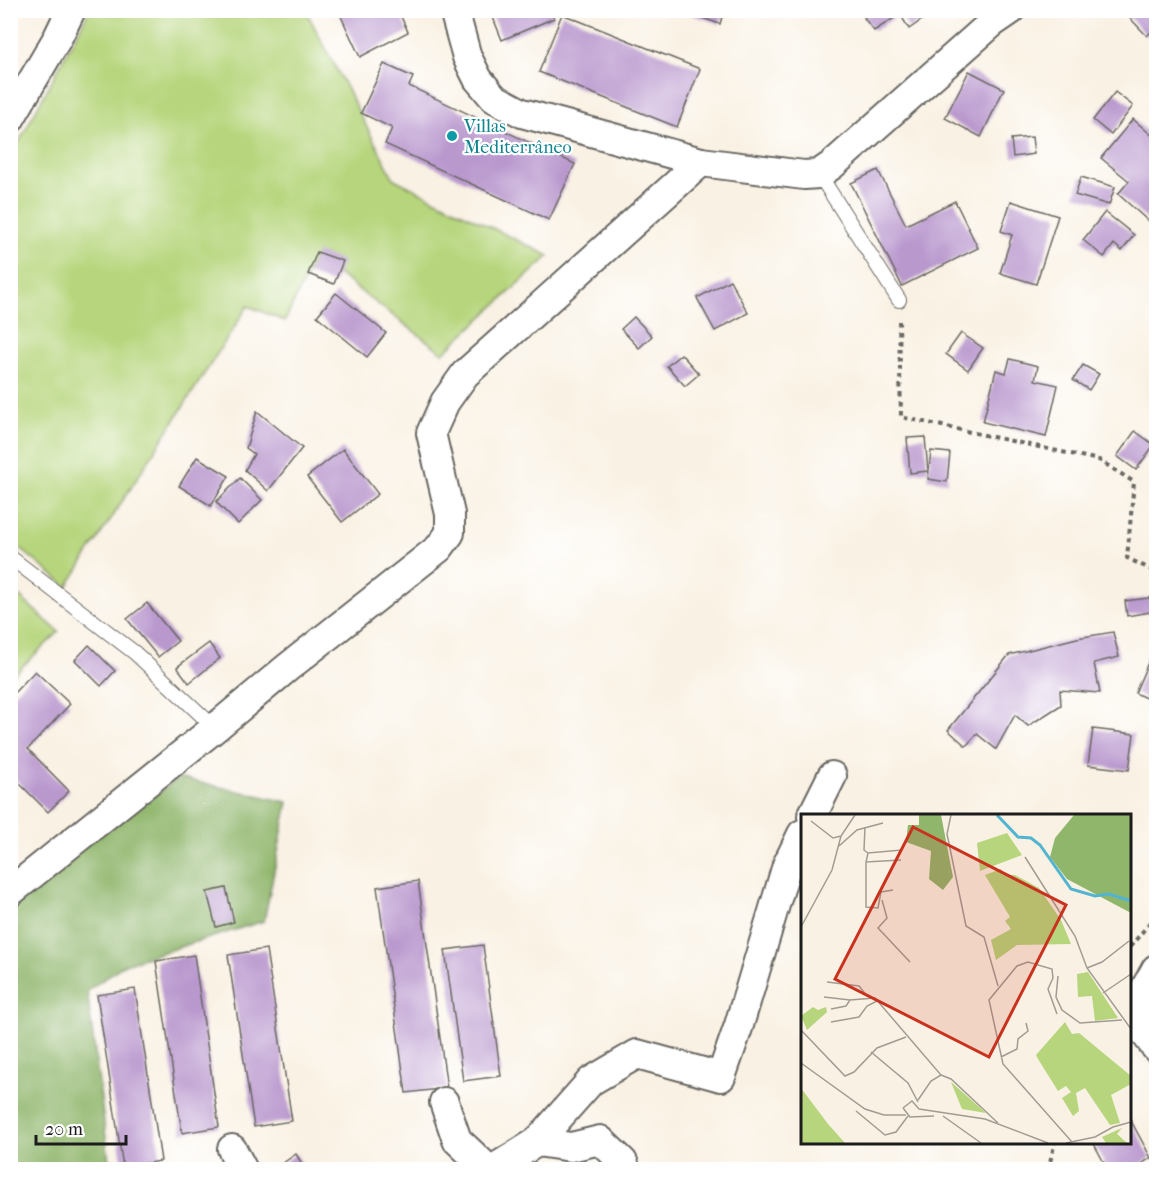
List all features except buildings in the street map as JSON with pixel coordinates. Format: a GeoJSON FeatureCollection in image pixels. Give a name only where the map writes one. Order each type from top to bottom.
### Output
{"type":"FeatureCollection","features":[{"type":"Feature","properties":{"kind":"street"},"geometry":{"type":"LineString","coordinates":[[10,119],[58,37],[71,10]]}},
{"type":"Feature","properties":{"kind":"street"},"geometry":{"type":"LineString","coordinates":[[454,10],[467,57],[478,79],[494,98],[522,113],[701,162],[804,175],[819,174],[832,165],[992,23],[1011,10]]}},
{"type":"Feature","properties":{"kind":"street"},"geometry":{"type":"LineString","coordinates":[[10,892],[439,548],[450,533],[450,514],[431,433],[445,402],[465,374],[701,162]]}},
{"type":"Feature","properties":{"kind":"street"},"geometry":{"type":"LineString","coordinates":[[813,814],[832,776]]}},
{"type":"Feature","properties":{"kind":"street"},"geometry":{"type":"LineString","coordinates":[[444,1102],[457,1140],[491,1170],[537,1142],[591,1081],[637,1054],[721,1077],[787,865],[801,836]]}},
{"type":"Feature","properties":{"kind":"street"},"geometry":{"type":"LineString","coordinates":[[1156,969],[1139,1003],[1137,1014],[1156,1048]]}},
{"type":"Feature","properties":{"kind":"street"},"geometry":{"type":"LineString","coordinates":[[537,1142],[571,1147],[600,1140],[623,1162],[626,1170]]}},
{"type":"Feature","properties":{"kind":"lane"},"geometry":{"type":"LineString","coordinates":[[819,174],[899,300]]}},
{"type":"Feature","properties":{"kind":"lane"},"geometry":{"type":"LineString","coordinates":[[10,557],[135,653],[215,728]]}},
{"type":"Feature","properties":{"kind":"path"},"geometry":{"type":"LineString","coordinates":[[899,300],[901,417],[1099,460],[1134,482],[1127,558],[1156,572]]}},
{"type":"Feature","properties":{"kind":"path"},"geometry":{"type":"LineString","coordinates":[[1131,946],[1156,915]]}},
{"type":"Feature","properties":{"kind":"path"},"geometry":{"type":"LineString","coordinates":[[1048,1170],[1055,1144]]}},
{"type":"Feature","properties":{"kind":"green space"},"geometry":{"type":"Polygon","coordinates":[[[89,11],[306,11],[394,179],[549,256],[443,353],[315,257],[285,321],[248,306],[67,587],[11,541],[11,157],[89,11]]]}},
{"type":"Feature","properties":{"kind":"green space"},"geometry":{"type":"Polygon","coordinates":[[[11,589],[59,632],[11,677],[11,589]]]}},
{"type":"Feature","properties":{"kind":"green space"},"geometry":{"type":"Polygon","coordinates":[[[179,778],[288,802],[264,921],[125,964],[87,991],[110,1169],[11,1169],[10,899],[179,778]]]}},
{"type":"Feature","properties":{"kind":"place","name":"Villas Mediterrâneo"},"geometry":{"type":"Point","coordinates":[452,136]}}]}
